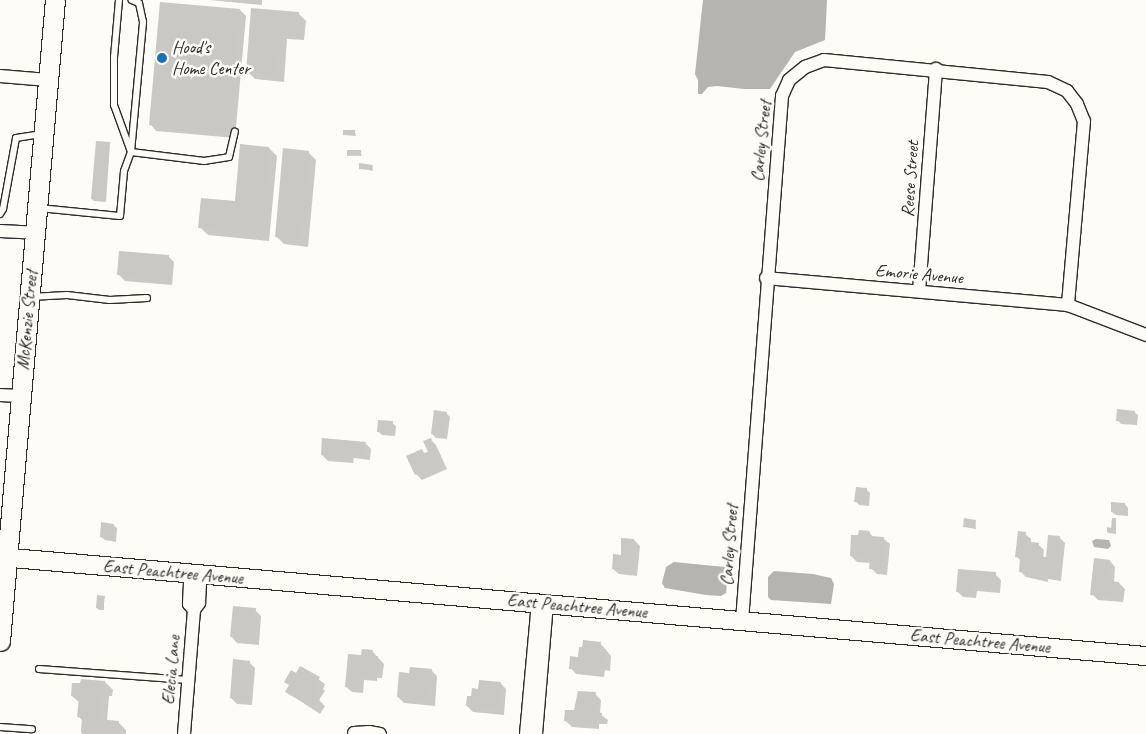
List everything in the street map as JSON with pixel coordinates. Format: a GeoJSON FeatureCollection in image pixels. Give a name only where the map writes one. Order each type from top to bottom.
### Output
{"type":"FeatureCollection","features":[{"type":"Feature","properties":{"kind":"main road","name":"McKenzie Street"},"geometry":{"type":"LineString","coordinates":[[0,641],[4,558],[55,0]]}},
{"type":"Feature","properties":{"kind":"street","name":"Carley Street"},"geometry":{"type":"LineString","coordinates":[[742,621],[766,278],[782,96],[790,80],[806,68],[824,60],[936,69],[1048,82],[1067,91],[1077,104],[1084,121],[1068,305]]}},
{"type":"Feature","properties":{"kind":"street","name":"Reese Street"},"geometry":{"type":"LineString","coordinates":[[919,291],[936,69]]}},
{"type":"Feature","properties":{"kind":"street"},"geometry":{"type":"LineString","coordinates":[[0,76],[48,80]]}},
{"type":"Feature","properties":{"kind":"street"},"geometry":{"type":"LineString","coordinates":[[0,231],[35,233]]}},
{"type":"Feature","properties":{"kind":"street","name":"Emorie Avenue"},"geometry":{"type":"LineString","coordinates":[[766,278],[1068,305],[1146,335]]}},
{"type":"Feature","properties":{"kind":"street"},"geometry":{"type":"LineString","coordinates":[[0,395],[20,396]]}},
{"type":"Feature","properties":{"kind":"street","name":"East Peachtree Avenue"},"geometry":{"type":"LineString","coordinates":[[4,558],[1146,656]]}},
{"type":"Feature","properties":{"kind":"street","name":"Elecia Lane"},"geometry":{"type":"LineString","coordinates":[[184,734],[194,610],[189,604],[190,583],[196,574]]}},
{"type":"Feature","properties":{"kind":"street"},"geometry":{"type":"LineString","coordinates":[[526,734],[537,613],[542,603]]}},
{"type":"Feature","properties":{"kind":"street"},"geometry":{"type":"LineString","coordinates":[[536,734],[546,614],[542,603]]}},
{"type":"Feature","properties":{"kind":"street"},"geometry":{"type":"LineString","coordinates":[[354,734],[369,732],[380,734]]}},
{"type":"Feature","properties":{"kind":"lane"},"geometry":{"type":"LineString","coordinates":[[119,0],[114,57],[114,105],[131,152]]}},
{"type":"Feature","properties":{"kind":"lane"},"geometry":{"type":"LineString","coordinates":[[37,208],[120,216],[124,171],[131,152],[143,22],[139,3],[132,0]]}},
{"type":"Feature","properties":{"kind":"lane"},"geometry":{"type":"LineString","coordinates":[[131,152],[204,161],[229,157],[235,132]]}},
{"type":"Feature","properties":{"kind":"lane"},"geometry":{"type":"LineString","coordinates":[[0,214],[3,209],[16,138],[43,134]]}},
{"type":"Feature","properties":{"kind":"lane"},"geometry":{"type":"LineString","coordinates":[[29,297],[67,295],[110,300],[147,298]]}},
{"type":"Feature","properties":{"kind":"lane"},"geometry":{"type":"LineString","coordinates":[[39,669],[188,680]]}},
{"type":"Feature","properties":{"kind":"lane"},"geometry":{"type":"LineString","coordinates":[[0,727],[32,729]]}},
{"type":"Feature","properties":{"kind":"shaded area"},"geometry":{"type":"Polygon","coordinates":[[[703,0],[827,0],[825,40],[795,52],[770,89],[717,86],[708,87],[702,94],[698,94],[698,80],[695,74],[703,0]]]}},
{"type":"Feature","properties":{"kind":"shaded area"},"geometry":{"type":"Polygon","coordinates":[[[1096,539],[1109,540],[1111,546],[1108,549],[1094,547],[1092,541],[1096,539]]]}},
{"type":"Feature","properties":{"kind":"shaded area"},"geometry":{"type":"Polygon","coordinates":[[[674,562],[725,567],[728,570],[726,593],[721,596],[706,595],[665,588],[662,583],[666,567],[674,562]]]}},
{"type":"Feature","properties":{"kind":"shaded area"},"geometry":{"type":"Polygon","coordinates":[[[774,571],[813,574],[831,578],[834,584],[831,604],[771,600],[768,597],[768,577],[774,571]]]}},
{"type":"Feature","properties":{"kind":"building"},"geometry":{"type":"Polygon","coordinates":[[[160,2],[240,9],[230,132],[149,125],[160,2]]]}},
{"type":"Feature","properties":{"kind":"building"},"geometry":{"type":"Polygon","coordinates":[[[251,8],[299,12],[297,33],[280,32],[276,75],[246,72],[251,8]]]}},
{"type":"Feature","properties":{"kind":"building"},"geometry":{"type":"Polygon","coordinates":[[[343,130],[355,130],[355,135],[343,135],[343,130]]]}},
{"type":"Feature","properties":{"kind":"building"},"geometry":{"type":"Polygon","coordinates":[[[96,141],[110,142],[105,201],[91,199],[96,141]]]}},
{"type":"Feature","properties":{"kind":"building"},"geometry":{"type":"Polygon","coordinates":[[[240,144],[269,147],[262,233],[198,228],[201,198],[235,201],[240,144]]]}},
{"type":"Feature","properties":{"kind":"building"},"geometry":{"type":"Polygon","coordinates":[[[283,148],[309,151],[300,239],[275,237],[283,148]]]}},
{"type":"Feature","properties":{"kind":"building"},"geometry":{"type":"Polygon","coordinates":[[[347,150],[361,150],[361,155],[347,156],[347,150]]]}},
{"type":"Feature","properties":{"kind":"building"},"geometry":{"type":"Polygon","coordinates":[[[359,163],[373,165],[372,170],[359,169],[359,163]]]}},
{"type":"Feature","properties":{"kind":"building"},"geometry":{"type":"Polygon","coordinates":[[[119,251],[169,255],[166,280],[117,275],[119,251]]]}},
{"type":"Feature","properties":{"kind":"building"},"geometry":{"type":"Polygon","coordinates":[[[1117,409],[1135,411],[1134,422],[1116,421],[1117,409]]]}},
{"type":"Feature","properties":{"kind":"building"},"geometry":{"type":"Polygon","coordinates":[[[434,410],[447,412],[444,436],[431,434],[434,410]]]}},
{"type":"Feature","properties":{"kind":"building"},"geometry":{"type":"Polygon","coordinates":[[[378,420],[393,421],[392,433],[377,432],[378,420]]]}},
{"type":"Feature","properties":{"kind":"building"},"geometry":{"type":"Polygon","coordinates":[[[322,438],[366,442],[364,455],[348,453],[348,458],[321,455],[322,438]]]}},
{"type":"Feature","properties":{"kind":"building"},"geometry":{"type":"Polygon","coordinates":[[[431,438],[442,463],[415,475],[406,456],[422,449],[424,453],[428,452],[423,441],[431,438]]]}},
{"type":"Feature","properties":{"kind":"building"},"geometry":{"type":"Polygon","coordinates":[[[856,487],[867,488],[865,503],[854,502],[856,487]]]}},
{"type":"Feature","properties":{"kind":"building"},"geometry":{"type":"Polygon","coordinates":[[[1111,502],[1125,503],[1125,513],[1111,512],[1111,502]]]}},
{"type":"Feature","properties":{"kind":"building"},"geometry":{"type":"Polygon","coordinates":[[[964,518],[976,520],[975,528],[963,527],[964,518]]]}},
{"type":"Feature","properties":{"kind":"building"},"geometry":{"type":"Polygon","coordinates":[[[1112,518],[1116,518],[1115,533],[1107,532],[1107,527],[1111,528],[1112,518]]]}},
{"type":"Feature","properties":{"kind":"building"},"geometry":{"type":"Polygon","coordinates":[[[101,522],[114,524],[112,539],[100,537],[101,522]]]}},
{"type":"Feature","properties":{"kind":"building"},"geometry":{"type":"Polygon","coordinates":[[[859,530],[870,531],[869,536],[884,537],[882,570],[869,569],[870,558],[850,556],[851,535],[858,535],[859,530]]]}},
{"type":"Feature","properties":{"kind":"building"},"geometry":{"type":"Polygon","coordinates":[[[1018,531],[1026,532],[1025,541],[1039,543],[1037,557],[1046,557],[1048,535],[1060,536],[1056,575],[1043,574],[1043,576],[1019,572],[1020,558],[1015,557],[1018,531]]]}},
{"type":"Feature","properties":{"kind":"building"},"geometry":{"type":"Polygon","coordinates":[[[621,538],[634,539],[632,571],[612,569],[613,554],[621,555],[621,538]]]}},
{"type":"Feature","properties":{"kind":"building"},"geometry":{"type":"Polygon","coordinates":[[[1094,558],[1110,560],[1108,581],[1119,582],[1118,597],[1090,595],[1094,558]]]}},
{"type":"Feature","properties":{"kind":"building"},"geometry":{"type":"Polygon","coordinates":[[[958,569],[996,572],[995,587],[972,585],[971,593],[956,592],[958,569]]]}},
{"type":"Feature","properties":{"kind":"building"},"geometry":{"type":"Polygon","coordinates":[[[97,595],[105,596],[103,609],[96,608],[97,595]]]}},
{"type":"Feature","properties":{"kind":"building"},"geometry":{"type":"Polygon","coordinates":[[[233,606],[256,608],[253,639],[230,637],[233,606]]]}},
{"type":"Feature","properties":{"kind":"building"},"geometry":{"type":"Polygon","coordinates":[[[583,640],[601,642],[600,648],[606,649],[604,665],[600,665],[599,671],[569,669],[570,656],[578,657],[579,647],[582,647],[583,640]]]}},
{"type":"Feature","properties":{"kind":"building"},"geometry":{"type":"Polygon","coordinates":[[[362,649],[373,650],[372,656],[378,656],[377,673],[372,673],[372,676],[359,675],[358,688],[345,687],[348,654],[361,655],[362,649]]]}},
{"type":"Feature","properties":{"kind":"building"},"geometry":{"type":"Polygon","coordinates":[[[233,659],[250,661],[247,700],[230,698],[233,659]]]}},
{"type":"Feature","properties":{"kind":"building"},"geometry":{"type":"Polygon","coordinates":[[[300,666],[320,677],[317,683],[320,684],[313,695],[320,699],[314,709],[285,692],[289,685],[284,682],[291,670],[296,673],[300,666]]]}},
{"type":"Feature","properties":{"kind":"building"},"geometry":{"type":"Polygon","coordinates":[[[410,667],[432,669],[429,700],[397,697],[399,672],[409,673],[410,667]]]}},
{"type":"Feature","properties":{"kind":"building"},"geometry":{"type":"Polygon","coordinates":[[[81,679],[105,681],[104,688],[102,688],[99,719],[119,721],[118,734],[82,734],[82,718],[77,717],[79,697],[71,696],[72,683],[80,683],[81,679]]]}},
{"type":"Feature","properties":{"kind":"building"},"geometry":{"type":"Polygon","coordinates":[[[479,680],[501,682],[498,709],[466,706],[467,696],[471,696],[472,688],[478,689],[479,680]]]}},
{"type":"Feature","properties":{"kind":"building"},"geometry":{"type":"Polygon","coordinates":[[[578,691],[596,692],[594,712],[602,713],[602,719],[593,718],[593,724],[564,721],[565,710],[574,710],[578,691]]]}},
{"type":"Feature","properties":{"kind":"place","name":"Hood's Home Center"},"geometry":{"type":"Point","coordinates":[162,58]}}]}
